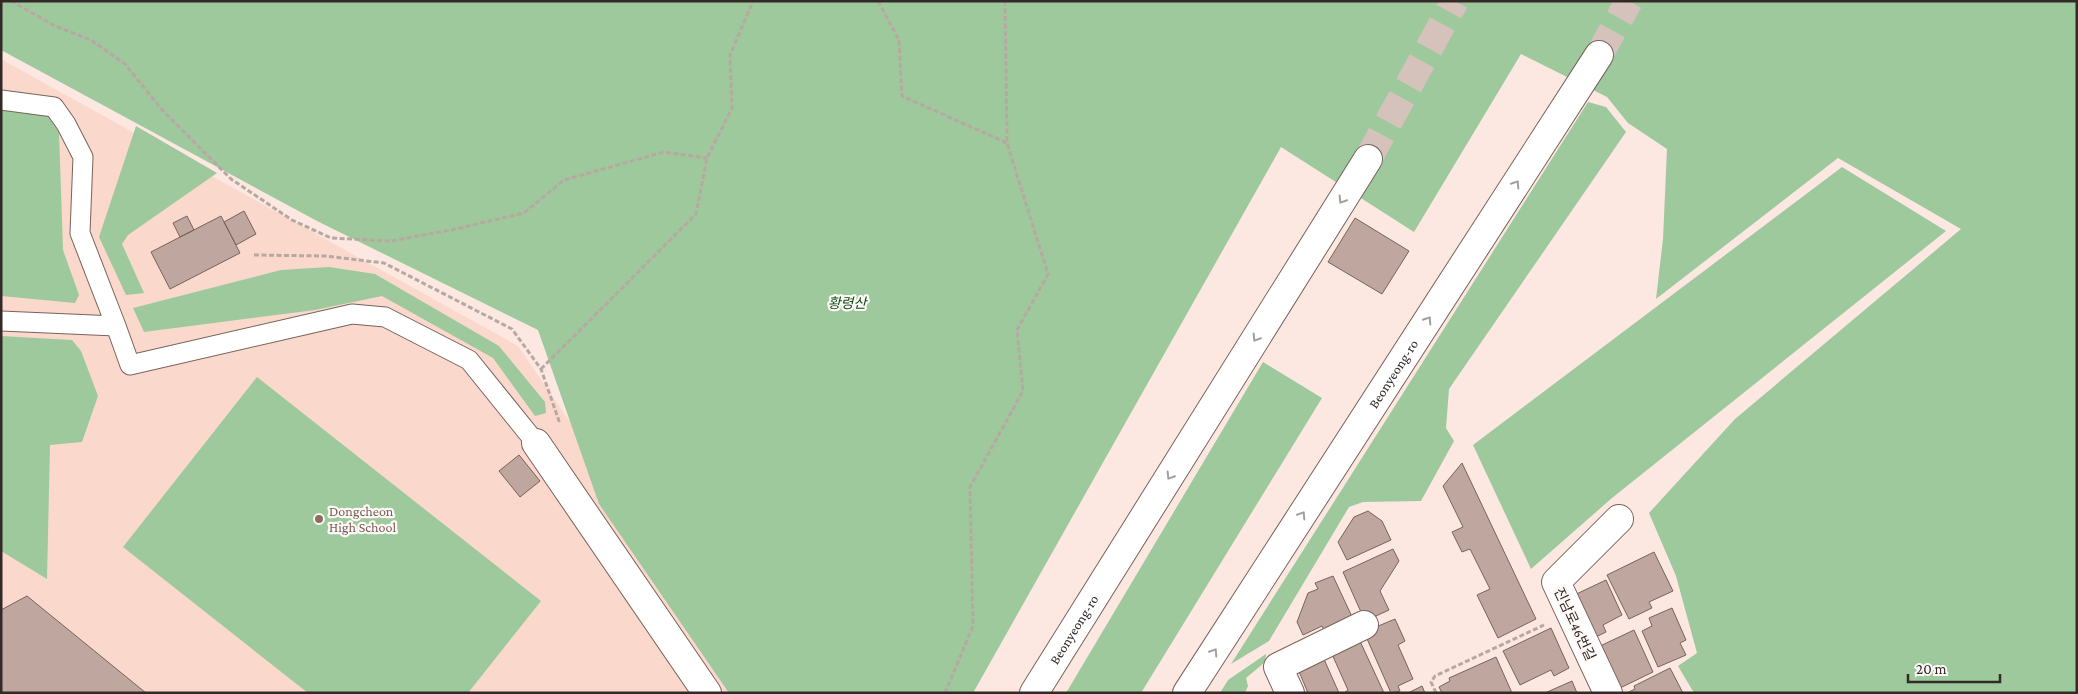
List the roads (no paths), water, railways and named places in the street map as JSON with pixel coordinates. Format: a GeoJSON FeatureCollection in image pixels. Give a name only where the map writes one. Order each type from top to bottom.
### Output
{"type":"FeatureCollection","features":[{"type":"Feature","properties":{"kind":"main road","name":"Beonyeong-ro"},"geometry":{"type":"LineString","coordinates":[[1187,693],[1599,55]]}},
{"type":"Feature","properties":{"kind":"main road","name":"Beonyeong-ro"},"geometry":{"type":"LineString","coordinates":[[1034,693],[1368,159]]}},
{"type":"Feature","properties":{"kind":"main road"},"geometry":{"type":"LineString","coordinates":[[536,443],[707,693]]}},
{"type":"Feature","properties":{"kind":"main road","name":"진남로46번길"},"geometry":{"type":"LineString","coordinates":[[1608,693],[1556,582],[1619,519]]}},
{"type":"Feature","properties":{"kind":"main road"},"geometry":{"type":"LineString","coordinates":[[1290,693],[1278,667],[1364,625]]}},
{"type":"Feature","properties":{"kind":"lane"},"geometry":{"type":"LineString","coordinates":[[1,100],[54,107],[66,124],[83,157],[80,233],[130,365],[352,314],[385,317],[470,360],[536,443]]}},
{"type":"Feature","properties":{"kind":"lane"},"geometry":{"type":"LineString","coordinates":[[1,322],[116,326]]}},
{"type":"Feature","properties":{"kind":"tunnel"},"geometry":{"type":"LineString","coordinates":[[1368,159],[1455,1]]}},
{"type":"Feature","properties":{"kind":"tunnel"},"geometry":{"type":"LineString","coordinates":[[1599,55],[1629,1]]}},
{"type":"Feature","properties":{"kind":"place","name":"Dongcheon High School"},"geometry":{"type":"Point","coordinates":[319,519]}},
{"type":"Feature","properties":{"kind":"park label","name":"황령산"},"geometry":{"type":"Point","coordinates":[847,303]}}]}
